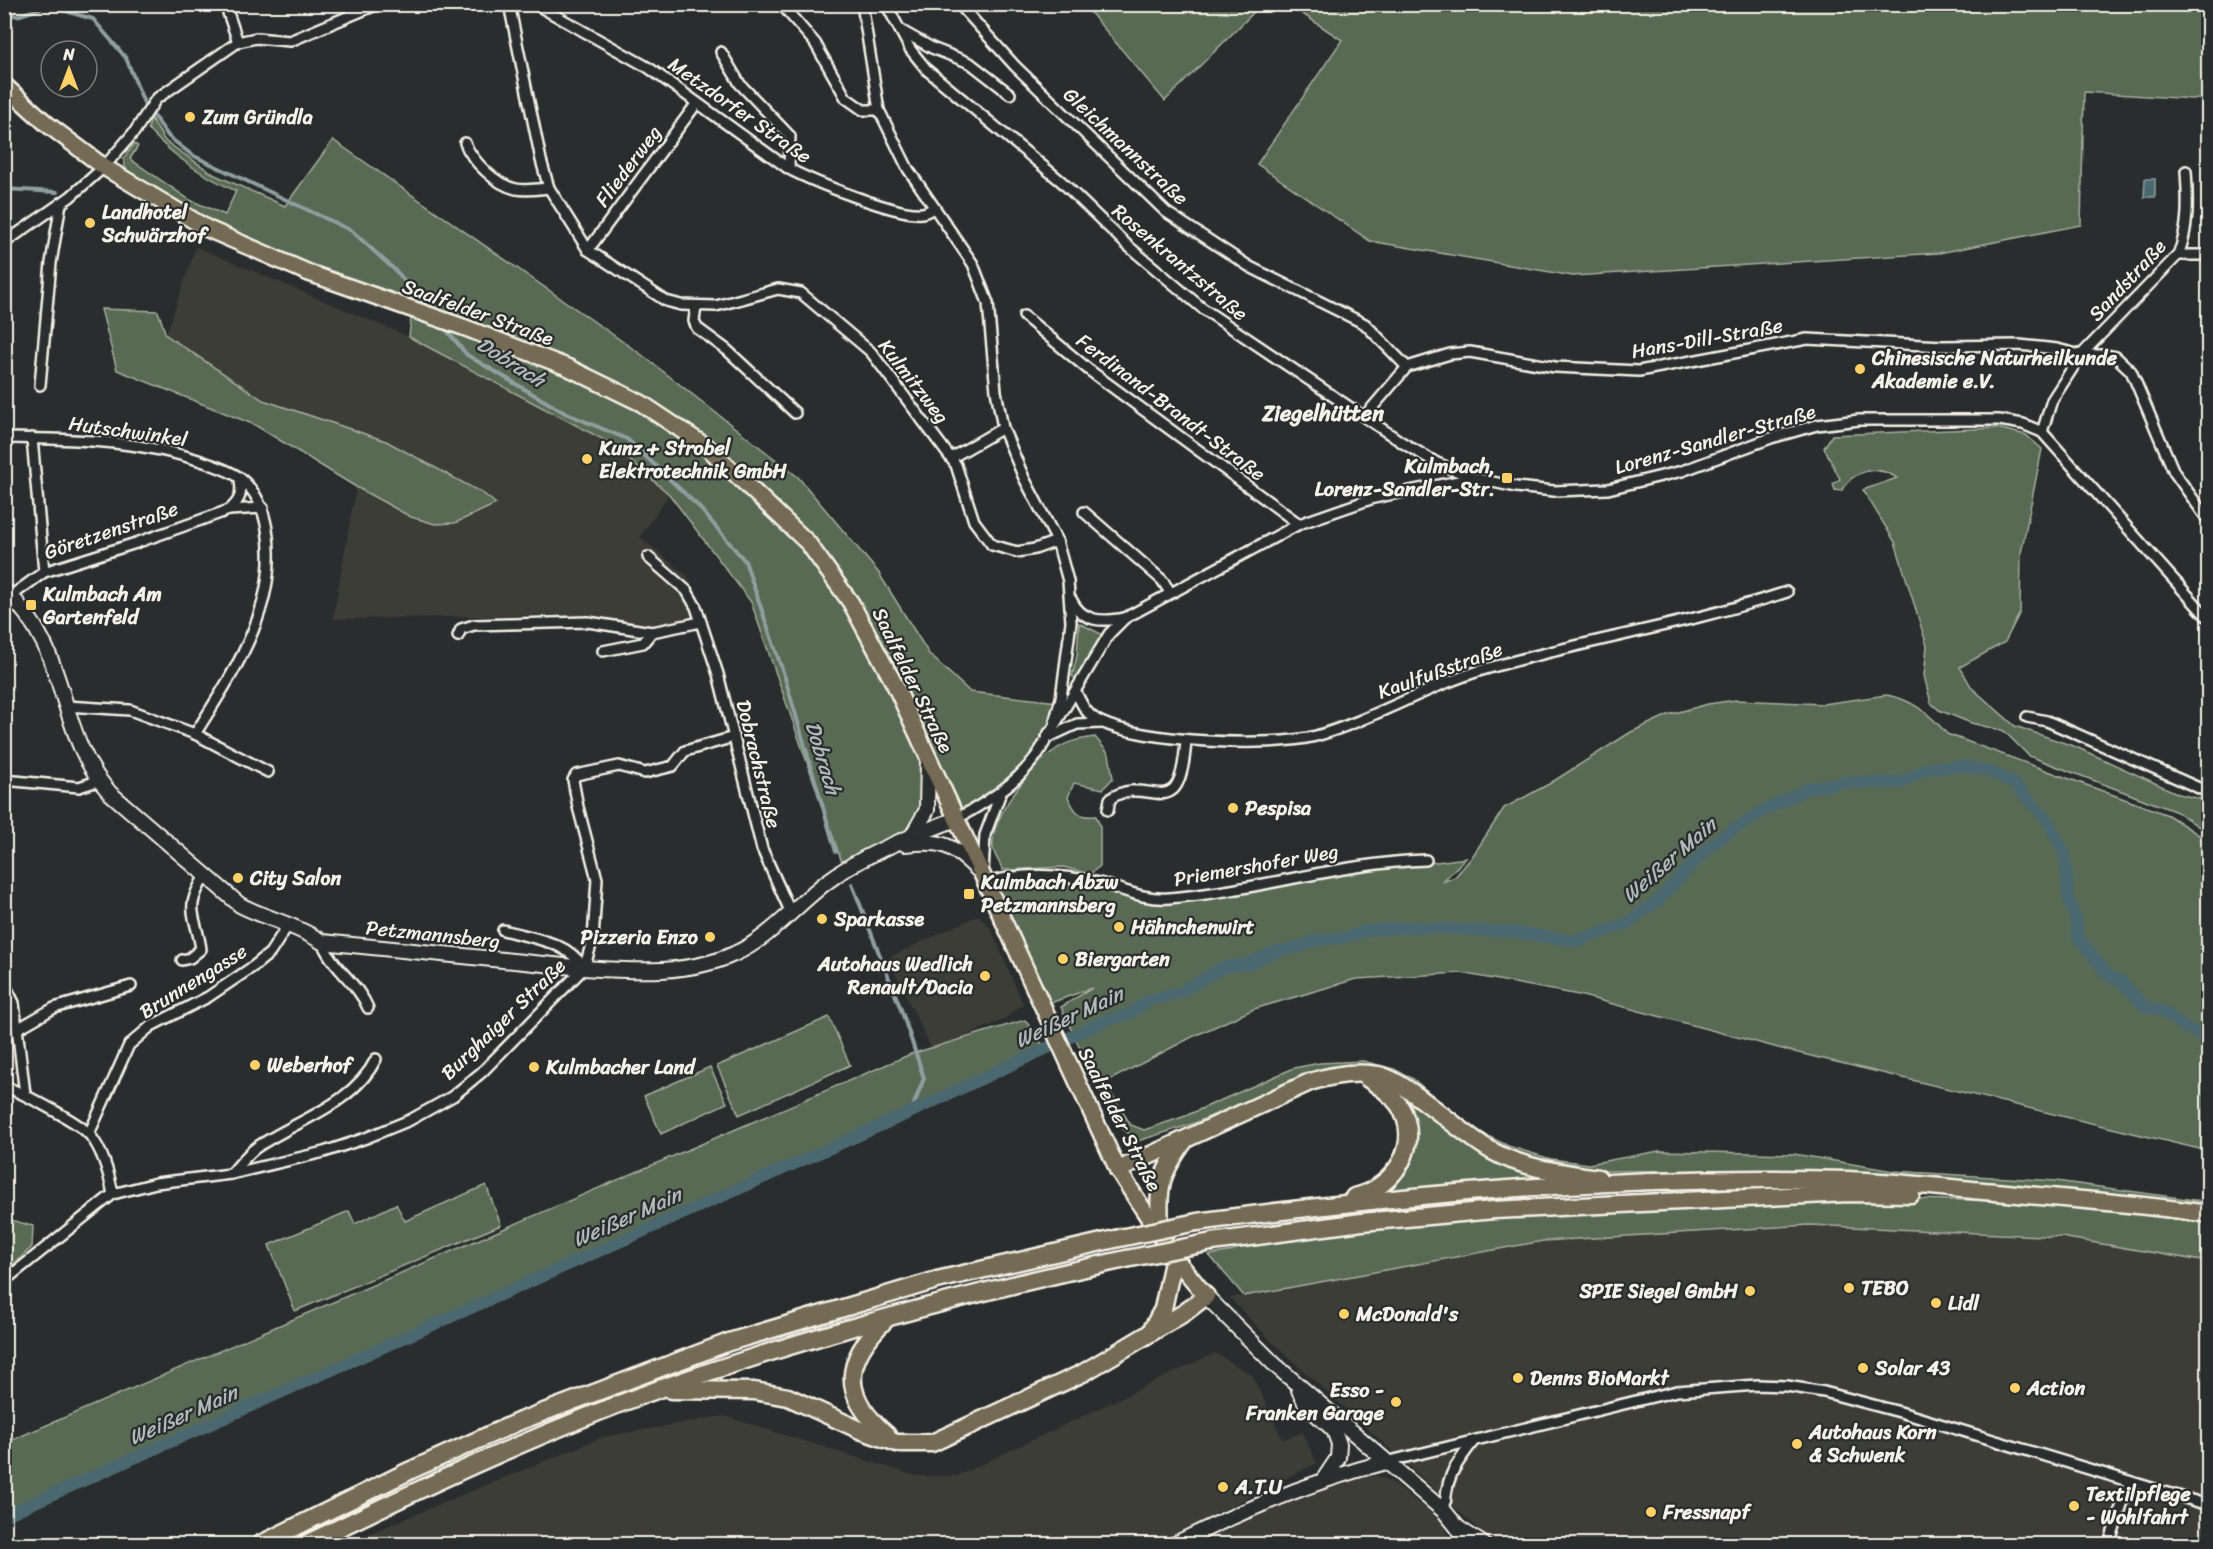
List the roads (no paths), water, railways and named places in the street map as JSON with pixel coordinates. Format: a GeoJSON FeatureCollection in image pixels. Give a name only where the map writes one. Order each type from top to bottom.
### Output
{"type":"FeatureCollection","features":[{"type":"Feature","properties":{"kind":"highway"},"geometry":{"type":"LineString","coordinates":[[1312,1207],[1362,1196],[1383,1185],[1400,1165],[1406,1151],[1408,1135],[1405,1117],[1387,1091],[1362,1074]]}},
{"type":"Feature","properties":{"kind":"highway"},"geometry":{"type":"LineString","coordinates":[[1118,1170],[1310,1082],[1332,1076],[1362,1074],[1380,1075],[1398,1083],[1459,1130],[1493,1152],[1525,1165],[1629,1183]]}},
{"type":"Feature","properties":{"kind":"highway"},"geometry":{"type":"LineString","coordinates":[[1160,1235],[1159,1187],[1169,1162],[1186,1139]]}},
{"type":"Feature","properties":{"kind":"highway"},"geometry":{"type":"LineString","coordinates":[[261,1545],[409,1471],[520,1420],[729,1342],[937,1280],[1197,1222],[1312,1207],[1629,1183],[1848,1180],[1923,1184],[2088,1199],[2208,1214]]}},
{"type":"Feature","properties":{"kind":"highway"},"geometry":{"type":"LineString","coordinates":[[306,1545],[423,1487],[544,1435],[658,1390],[887,1317],[1126,1259],[1212,1242],[1362,1222],[1494,1210],[1849,1193],[1994,1192]]}},
{"type":"Feature","properties":{"kind":"highway"},"geometry":{"type":"LineString","coordinates":[[1149,1335],[1163,1310],[1174,1257]]}},
{"type":"Feature","properties":{"kind":"highway"},"geometry":{"type":"LineString","coordinates":[[658,1390],[754,1391],[788,1397],[860,1430],[897,1443],[932,1443],[956,1434],[1083,1373],[1149,1335],[1206,1296]]}},
{"type":"Feature","properties":{"kind":"highway"},"geometry":{"type":"LineString","coordinates":[[887,1317],[870,1334],[860,1350],[854,1369],[853,1391],[867,1418],[897,1443]]}},
{"type":"Feature","properties":{"kind":"main road","name":"Saalfelder Straße"},"geometry":{"type":"LineString","coordinates":[[4,85],[47,123],[104,167],[208,229],[309,273],[463,327],[567,367],[640,403],[707,447],[808,543],[851,603],[895,685],[1118,1170],[1174,1257],[1206,1296]]}},
{"type":"Feature","properties":{"kind":"street"},"geometry":{"type":"LineString","coordinates":[[225,4],[238,42]]}},
{"type":"Feature","properties":{"kind":"street"},"geometry":{"type":"LineString","coordinates":[[4,243],[61,203],[104,167],[135,131],[156,99],[238,42],[256,38],[290,41],[378,4]]}},
{"type":"Feature","properties":{"kind":"street","name":"Kulmitzweg"},"geometry":{"type":"LineString","coordinates":[[509,4],[541,160],[549,188],[588,250],[666,301],[696,306],[736,302],[778,289],[801,293],[871,352],[951,458],[963,482],[974,521],[980,533],[992,545],[1017,552],[1035,549],[1057,541]]}},
{"type":"Feature","properties":{"kind":"street","name":"Metzdorfer Straße"},"geometry":{"type":"LineString","coordinates":[[535,4],[649,68],[789,169],[811,181],[887,206],[922,213],[935,208]]}},
{"type":"Feature","properties":{"kind":"street"},"geometry":{"type":"LineString","coordinates":[[781,4],[815,43],[846,98],[863,110],[879,110]]}},
{"type":"Feature","properties":{"kind":"street"},"geometry":{"type":"LineString","coordinates":[[862,4],[879,110],[908,169],[974,264],[988,303],[996,391],[1003,428],[1024,478],[1057,541],[1070,595],[1071,622],[1061,692],[1047,738]]}},
{"type":"Feature","properties":{"kind":"street","name":"Rosenkrantzstraße"},"geometry":{"type":"LineString","coordinates":[[886,4],[914,55],[927,70],[1062,182],[1126,245],[1202,308],[1437,463],[1474,478]]}},
{"type":"Feature","properties":{"kind":"street","name":"Gleichmannstraße"},"geometry":{"type":"LineString","coordinates":[[959,4],[1015,66],[1166,212],[1250,267],[1365,324],[1407,367]]}},
{"type":"Feature","properties":{"kind":"street"},"geometry":{"type":"LineString","coordinates":[[898,29],[932,48],[970,63],[1010,94]]}},
{"type":"Feature","properties":{"kind":"street"},"geometry":{"type":"LineString","coordinates":[[721,52],[740,84],[790,136],[789,169]]}},
{"type":"Feature","properties":{"kind":"street","name":"Fliederweg"},"geometry":{"type":"LineString","coordinates":[[588,250],[697,103]]}},
{"type":"Feature","properties":{"kind":"street"},"geometry":{"type":"LineString","coordinates":[[465,143],[470,156],[506,186],[518,189],[549,188]]}},
{"type":"Feature","properties":{"kind":"street","name":"Sandstraße"},"geometry":{"type":"LineString","coordinates":[[2042,432],[2052,400],[2081,355],[2178,255],[2185,238],[2188,206],[2187,171]]}},
{"type":"Feature","properties":{"kind":"street"},"geometry":{"type":"LineString","coordinates":[[40,385],[51,262],[61,203]]}},
{"type":"Feature","properties":{"kind":"street"},"geometry":{"type":"LineString","coordinates":[[2178,255],[2208,255]]}},
{"type":"Feature","properties":{"kind":"street"},"geometry":{"type":"LineString","coordinates":[[696,306],[694,321],[697,328],[727,350],[795,413]]}},
{"type":"Feature","properties":{"kind":"street","name":"Ferdinand-Brandt-Straße"},"geometry":{"type":"LineString","coordinates":[[1024,316],[1089,370],[1299,524]]}},
{"type":"Feature","properties":{"kind":"street","name":"Hans-Dill-Straße"},"geometry":{"type":"LineString","coordinates":[[1365,416],[1390,384],[1407,367],[1450,354],[1470,352],[1555,367],[1639,371],[1781,342],[1818,339],[1943,346],[2019,345],[2057,349],[2081,355],[2105,354],[2116,357],[2131,371],[2174,472],[2208,520]]}},
{"type":"Feature","properties":{"kind":"street","name":"Lorenz-Sandler-Straße"},"geometry":{"type":"LineString","coordinates":[[1001,793],[1047,738],[1109,634],[1125,618],[1299,524],[1374,498],[1474,478],[1516,487],[1554,491],[1608,489],[1682,471],[1771,438],[1817,425],[1859,420],[1999,420],[2023,424],[2042,432],[2208,618]]}},
{"type":"Feature","properties":{"kind":"street"},"geometry":{"type":"LineString","coordinates":[[951,458],[1003,428]]}},
{"type":"Feature","properties":{"kind":"street","name":"Hutschwinkel"},"geometry":{"type":"LineString","coordinates":[[4,438],[87,439],[156,449],[190,457],[240,479],[252,490],[263,508]]}},
{"type":"Feature","properties":{"kind":"street"},"geometry":{"type":"LineString","coordinates":[[32,438],[44,572]]}},
{"type":"Feature","properties":{"kind":"street"},"geometry":{"type":"LineString","coordinates":[[229,510],[237,504],[241,495],[240,479]]}},
{"type":"Feature","properties":{"kind":"street"},"geometry":{"type":"LineString","coordinates":[[195,734],[245,648],[261,615],[267,591],[270,549],[263,508]]}},
{"type":"Feature","properties":{"kind":"street","name":"Göretzenstraße"},"geometry":{"type":"LineString","coordinates":[[8,593],[44,572],[229,510],[263,508]]}},
{"type":"Feature","properties":{"kind":"street"},"geometry":{"type":"LineString","coordinates":[[1084,512],[1162,580],[1170,592]]}},
{"type":"Feature","properties":{"kind":"street","name":"Dobrachstraße"},"geometry":{"type":"LineString","coordinates":[[648,557],[687,591],[701,622],[734,737],[762,849],[790,911]]}},
{"type":"Feature","properties":{"kind":"street","name":"Kaulfußstraße"},"geometry":{"type":"LineString","coordinates":[[1076,692],[1085,711],[1104,723],[1154,737],[1186,740],[1285,741],[1312,737],[1478,672],[1598,640],[1725,612],[1787,592]]}},
{"type":"Feature","properties":{"kind":"street","name":"Petzmannsberg"},"geometry":{"type":"LineString","coordinates":[[8,593],[44,639],[79,748],[98,780],[205,876],[240,904],[261,916],[303,929],[322,942],[584,968]]}},
{"type":"Feature","properties":{"kind":"street","name":"Lorenz-Sandler-Straße"},"geometry":{"type":"LineString","coordinates":[[1070,595],[1078,610],[1094,620],[1125,618]]}},
{"type":"Feature","properties":{"kind":"street"},"geometry":{"type":"LineString","coordinates":[[458,636],[461,629],[474,625],[588,622],[652,632],[701,622]]}},
{"type":"Feature","properties":{"kind":"street"},"geometry":{"type":"LineString","coordinates":[[603,651],[643,643],[652,632]]}},
{"type":"Feature","properties":{"kind":"street"},"geometry":{"type":"LineString","coordinates":[[1061,692],[1076,692]]}},
{"type":"Feature","properties":{"kind":"street"},"geometry":{"type":"LineString","coordinates":[[66,706],[130,710],[195,734],[268,772]]}},
{"type":"Feature","properties":{"kind":"street"},"geometry":{"type":"LineString","coordinates":[[2027,717],[2047,721],[2208,792]]}},
{"type":"Feature","properties":{"kind":"street","name":"Kaulfußstraße"},"geometry":{"type":"LineString","coordinates":[[1047,738],[1058,730],[1077,724],[1104,723]]}},
{"type":"Feature","properties":{"kind":"street"},"geometry":{"type":"LineString","coordinates":[[584,968],[593,939],[597,879],[578,807],[573,780],[576,775],[619,766],[645,773],[673,766],[685,751],[734,737]]}},
{"type":"Feature","properties":{"kind":"street"},"geometry":{"type":"LineString","coordinates":[[1108,810],[1110,799],[1116,795],[1126,792],[1156,794],[1170,791],[1181,780],[1186,740]]}},
{"type":"Feature","properties":{"kind":"street"},"geometry":{"type":"LineString","coordinates":[[912,836],[927,810],[928,759]]}},
{"type":"Feature","properties":{"kind":"street"},"geometry":{"type":"LineString","coordinates":[[4,780],[80,787],[98,780]]}},
{"type":"Feature","properties":{"kind":"street"},"geometry":{"type":"LineString","coordinates":[[956,819],[1001,793]]}},
{"type":"Feature","properties":{"kind":"street"},"geometry":{"type":"LineString","coordinates":[[984,878],[985,835],[1001,793]]}},
{"type":"Feature","properties":{"kind":"street","name":"Burghaiger Straße"},"geometry":{"type":"LineString","coordinates":[[4,1281],[114,1194],[156,1183],[231,1174],[324,1152],[410,1120],[453,1096],[482,1072],[584,968],[677,968],[717,961],[736,954],[762,936],[830,880],[912,836],[956,819]]}},
{"type":"Feature","properties":{"kind":"street","name":"Burghaiger Straße"},"geometry":{"type":"LineString","coordinates":[[894,845],[944,843],[959,851],[984,878]]}},
{"type":"Feature","properties":{"kind":"street","name":"Priemershofer Weg"},"geometry":{"type":"LineString","coordinates":[[984,878],[1031,875],[1067,877],[1101,883],[1132,895],[1167,898],[1257,885],[1378,862],[1426,860]]}},
{"type":"Feature","properties":{"kind":"street"},"geometry":{"type":"LineString","coordinates":[[182,960],[190,958],[201,950],[191,908],[196,890],[205,876]]}},
{"type":"Feature","properties":{"kind":"street","name":"Brunnengasse"},"geometry":{"type":"LineString","coordinates":[[88,1134],[129,1045],[151,1026],[208,997],[254,966],[270,953],[288,926]]}},
{"type":"Feature","properties":{"kind":"street","name":"Petzmannsberg"},"geometry":{"type":"LineString","coordinates":[[503,930],[558,945],[576,956],[584,968]]}},
{"type":"Feature","properties":{"kind":"street"},"geometry":{"type":"LineString","coordinates":[[322,942],[326,952],[351,986],[363,996],[368,1008]]}},
{"type":"Feature","properties":{"kind":"street"},"geometry":{"type":"LineString","coordinates":[[4,983],[14,1003],[19,1028],[25,1094]]}},
{"type":"Feature","properties":{"kind":"street"},"geometry":{"type":"LineString","coordinates":[[19,1028],[54,1008],[131,986]]}},
{"type":"Feature","properties":{"kind":"street"},"geometry":{"type":"LineString","coordinates":[[231,1174],[255,1148],[342,1099],[370,1070],[376,1059]]}},
{"type":"Feature","properties":{"kind":"street"},"geometry":{"type":"LineString","coordinates":[[4,1086],[25,1094],[88,1134],[107,1167],[114,1194]]}},
{"type":"Feature","properties":{"kind":"street","name":"Saalfelder Straße"},"geometry":{"type":"LineString","coordinates":[[1206,1296],[1295,1383],[1445,1512],[1458,1528]]}},
{"type":"Feature","properties":{"kind":"street"},"geometry":{"type":"LineString","coordinates":[[1295,1383],[1307,1406],[1334,1430],[1339,1444],[1338,1458],[1324,1479]]}},
{"type":"Feature","properties":{"kind":"street"},"geometry":{"type":"LineString","coordinates":[[1175,1545],[1224,1520],[1324,1479],[1677,1391],[1757,1385],[1787,1386],[1824,1392],[1900,1412],[2208,1505]]}},
{"type":"Feature","properties":{"kind":"street"},"geometry":{"type":"LineString","coordinates":[[1445,1512],[1445,1488],[1451,1472],[1473,1442]]}},
{"type":"Feature","properties":{"kind":"street"},"geometry":{"type":"LineString","coordinates":[[2109,1545],[2129,1483]]}},
{"type":"Feature","properties":{"kind":"street"},"geometry":{"type":"LineString","coordinates":[[1458,1528],[1464,1545]]}},
{"type":"Feature","properties":{"kind":"street"},"geometry":{"type":"LineString","coordinates":[[1458,1528],[1483,1545]]}},
{"type":"Feature","properties":{"kind":"water"},"geometry":{"type":"Polygon","coordinates":[[[2145,179],[2155,179],[2155,197],[2144,197],[2145,179]]]}},
{"type":"Feature","properties":{"kind":"waterway","name":"Dobrach"},"geometry":{"type":"LineString","coordinates":[[4,11],[17,16],[48,6],[93,19],[126,58],[144,103],[169,137],[192,155],[352,231],[398,273],[428,309]]}},
{"type":"Feature","properties":{"kind":"waterway"},"geometry":{"type":"LineString","coordinates":[[4,189],[57,192]]}},
{"type":"Feature","properties":{"kind":"waterway","name":"Dobrach"},"geometry":{"type":"LineString","coordinates":[[443,326],[467,355],[565,413],[627,439],[698,506],[745,561],[785,678],[836,852]]}},
{"type":"Feature","properties":{"kind":"waterway","name":"Weißer Main"},"geometry":{"type":"LineString","coordinates":[[4,1516],[911,1112],[1109,1019],[1127,1015],[1148,1001],[1180,992],[1224,967],[1248,964],[1274,952],[1300,947],[1313,941],[1347,937],[1369,930],[1412,927],[1511,932],[1577,941],[1626,924],[1657,901],[1709,847],[1722,837],[1761,812],[1806,789],[1843,782],[1900,783],[1929,768],[1965,766],[1991,772],[2012,782],[2046,818],[2065,854],[2068,895],[2077,925],[2077,936],[2109,976],[2121,981],[2144,1006],[2163,1011],[2187,1029],[2208,1037]]}},
{"type":"Feature","properties":{"kind":"waterway","name":"Dobrach"},"geometry":{"type":"LineString","coordinates":[[852,884],[902,1012],[924,1078],[911,1112]]}},
{"type":"Feature","properties":{"kind":"place","name":"Zum Gründla"},"geometry":{"type":"Point","coordinates":[190,117]}},
{"type":"Feature","properties":{"kind":"place","name":"Landhotel Schwärzhof"},"geometry":{"type":"Point","coordinates":[90,223]}},
{"type":"Feature","properties":{"kind":"place","name":"Chinesische Naturheilkunde Akademie e.V."},"geometry":{"type":"Point","coordinates":[1860,369]}},
{"type":"Feature","properties":{"kind":"place","name":"Kunz + Strobel Elektrotechnik GmbH"},"geometry":{"type":"Point","coordinates":[587,459]}},
{"type":"Feature","properties":{"kind":"place","name":"Kulmbach, Lorenz-Sandler-Str."},"geometry":{"type":"Point","coordinates":[1507,478]}},
{"type":"Feature","properties":{"kind":"place","name":"Kulmbach Am Gartenfeld"},"geometry":{"type":"Point","coordinates":[31,605]}},
{"type":"Feature","properties":{"kind":"place","name":"Pespisa"},"geometry":{"type":"Point","coordinates":[1233,808]}},
{"type":"Feature","properties":{"kind":"place","name":"City Salon"},"geometry":{"type":"Point","coordinates":[238,878]}},
{"type":"Feature","properties":{"kind":"place","name":"Kulmbach Abzw Petzmannsberg"},"geometry":{"type":"Point","coordinates":[969,894]}},
{"type":"Feature","properties":{"kind":"place","name":"Sparkasse"},"geometry":{"type":"Point","coordinates":[822,919]}},
{"type":"Feature","properties":{"kind":"place","name":"Hähnchenwirt"},"geometry":{"type":"Point","coordinates":[1119,927]}},
{"type":"Feature","properties":{"kind":"place","name":"Pizzeria Enzo"},"geometry":{"type":"Point","coordinates":[710,937]}},
{"type":"Feature","properties":{"kind":"place","name":"Biergarten"},"geometry":{"type":"Point","coordinates":[1063,959]}},
{"type":"Feature","properties":{"kind":"place","name":"Autohaus Wedlich Renault/Dacia"},"geometry":{"type":"Point","coordinates":[985,976]}},
{"type":"Feature","properties":{"kind":"place","name":"Weberhof"},"geometry":{"type":"Point","coordinates":[255,1065]}},
{"type":"Feature","properties":{"kind":"place","name":"Kulmbacher Land"},"geometry":{"type":"Point","coordinates":[534,1067]}},
{"type":"Feature","properties":{"kind":"place","name":"TEBO"},"geometry":{"type":"Point","coordinates":[1849,1288]}},
{"type":"Feature","properties":{"kind":"place","name":"SPIE Siegel GmbH"},"geometry":{"type":"Point","coordinates":[1750,1291]}},
{"type":"Feature","properties":{"kind":"place","name":"Lidl"},"geometry":{"type":"Point","coordinates":[1936,1303]}},
{"type":"Feature","properties":{"kind":"place","name":"McDonald's"},"geometry":{"type":"Point","coordinates":[1344,1314]}},
{"type":"Feature","properties":{"kind":"place","name":"Solar 43"},"geometry":{"type":"Point","coordinates":[1863,1368]}},
{"type":"Feature","properties":{"kind":"place","name":"Denns BioMarkt"},"geometry":{"type":"Point","coordinates":[1518,1378]}},
{"type":"Feature","properties":{"kind":"place","name":"Action"},"geometry":{"type":"Point","coordinates":[2015,1388]}},
{"type":"Feature","properties":{"kind":"place","name":"Esso - Franken Garage"},"geometry":{"type":"Point","coordinates":[1396,1402]}},
{"type":"Feature","properties":{"kind":"place","name":"Autohaus Korn & Schwenk"},"geometry":{"type":"Point","coordinates":[1797,1444]}},
{"type":"Feature","properties":{"kind":"place","name":"A.T.U"},"geometry":{"type":"Point","coordinates":[1223,1487]}},
{"type":"Feature","properties":{"kind":"place","name":"Textilpflege - Wohlfahrt"},"geometry":{"type":"Point","coordinates":[2074,1506]}},
{"type":"Feature","properties":{"kind":"place","name":"Fressnapf"},"geometry":{"type":"Point","coordinates":[1651,1512]}},
{"type":"Feature","properties":{"kind":"district","name":"Ziegelhütten"},"geometry":{"type":"Point","coordinates":[1323,413]}}]}
